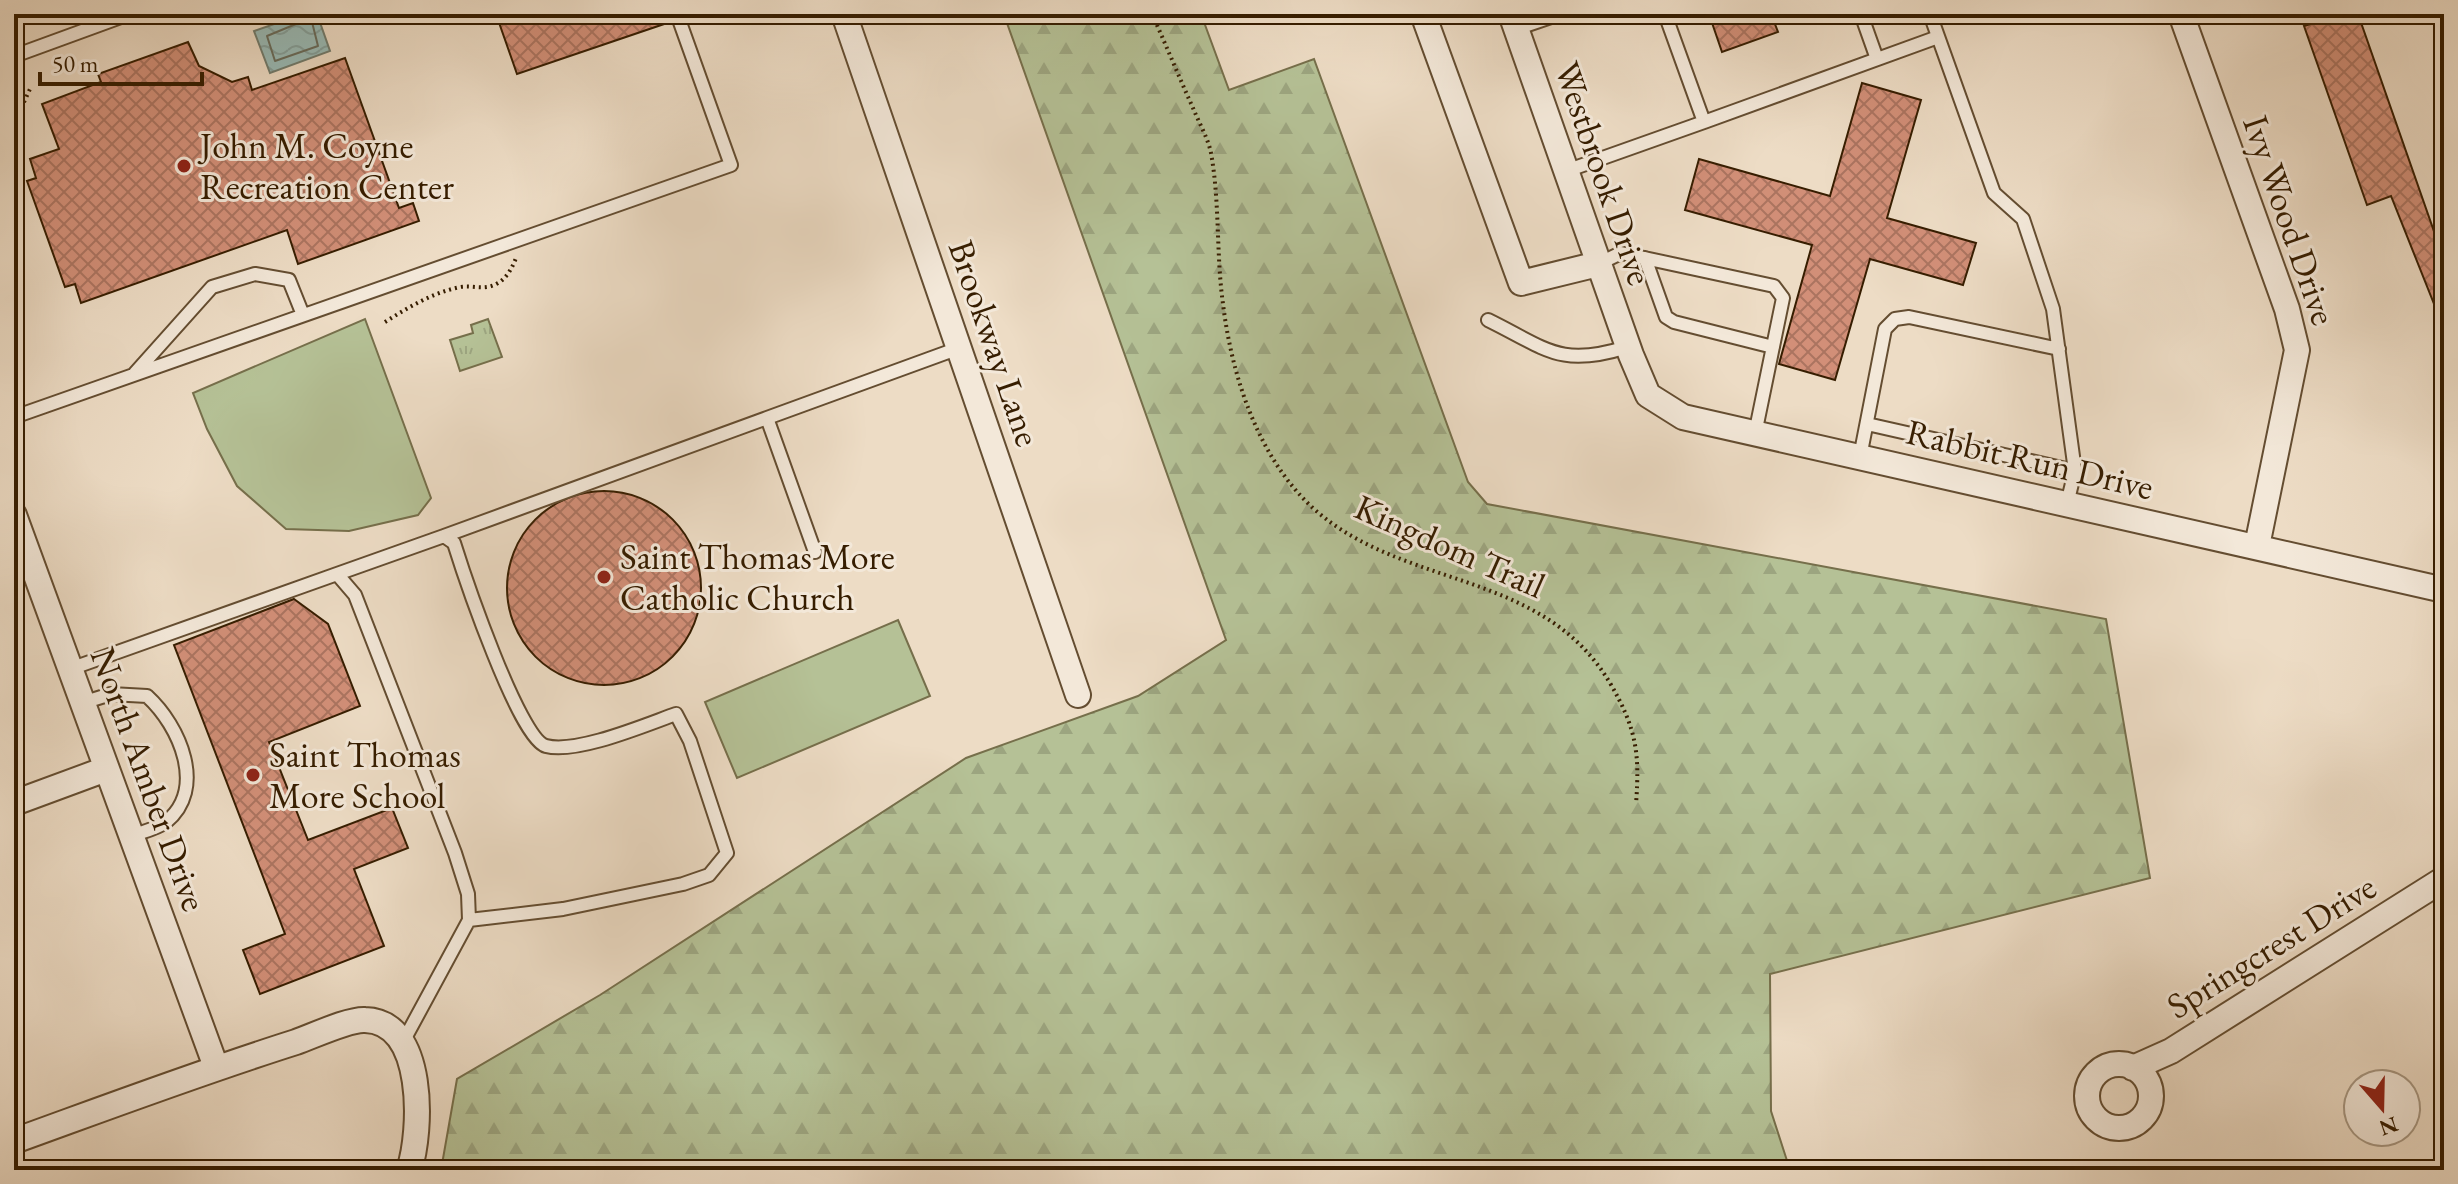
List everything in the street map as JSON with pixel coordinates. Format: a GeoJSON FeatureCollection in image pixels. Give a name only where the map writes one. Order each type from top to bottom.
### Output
{"type":"FeatureCollection","features":[{"type":"Feature","properties":{"kind":"street","name":"Brookway Lane"},"geometry":{"type":"LineString","coordinates":[[844,14],[1078,695]]}},
{"type":"Feature","properties":{"kind":"street"},"geometry":{"type":"LineString","coordinates":[[1423,14],[1521,283],[1598,264]]}},
{"type":"Feature","properties":{"kind":"street","name":"Ivy Wood Drive"},"geometry":{"type":"LineString","coordinates":[[2181,14],[2287,309],[2297,350],[2257,546]]}},
{"type":"Feature","properties":{"kind":"street","name":"Westbrook Drive"},"geometry":{"type":"LineString","coordinates":[[1513,22],[1629,351]]}},
{"type":"Feature","properties":{"kind":"street","name":"Rabbit Run Drive"},"geometry":{"type":"LineString","coordinates":[[1629,351],[1648,395],[1683,417],[2444,590]]}},
{"type":"Feature","properties":{"kind":"street","name":"North Amber Drive"},"geometry":{"type":"LineString","coordinates":[[14,515],[216,1067]]}},
{"type":"Feature","properties":{"kind":"street"},"geometry":{"type":"LineString","coordinates":[[14,803],[106,769]]}},
{"type":"Feature","properties":{"kind":"street","name":"Springcrest Drive"},"geometry":{"type":"LineString","coordinates":[[2133,1068],[2171,1051],[2444,879]]}},
{"type":"Feature","properties":{"kind":"street"},"geometry":{"type":"LineString","coordinates":[[14,1141],[216,1067],[365,1020],[391,1028],[403,1042],[419,1109],[416,1150],[409,1170]]}},
{"type":"Feature","properties":{"kind":"lane"},"geometry":{"type":"LineString","coordinates":[[14,56],[129,14]]}},
{"type":"Feature","properties":{"kind":"lane"},"geometry":{"type":"LineString","coordinates":[[14,417],[731,165],[677,14]]}},
{"type":"Feature","properties":{"kind":"lane"},"geometry":{"type":"LineString","coordinates":[[1513,22],[1560,14]]}},
{"type":"Feature","properties":{"kind":"lane"},"geometry":{"type":"LineString","coordinates":[[1665,14],[1704,122]]}},
{"type":"Feature","properties":{"kind":"lane"},"geometry":{"type":"LineString","coordinates":[[1861,14],[1877,59]]}},
{"type":"Feature","properties":{"kind":"lane"},"geometry":{"type":"LineString","coordinates":[[1930,14],[1994,193],[2023,219],[2053,309],[2075,471],[2067,504]]}},
{"type":"Feature","properties":{"kind":"lane"},"geometry":{"type":"LineString","coordinates":[[1566,171],[1938,37]]}},
{"type":"Feature","properties":{"kind":"lane"},"geometry":{"type":"LineString","coordinates":[[1598,264],[1621,253],[1774,286],[1783,298],[1755,434]]}},
{"type":"Feature","properties":{"kind":"lane"},"geometry":{"type":"LineString","coordinates":[[1645,258],[1666,317],[1674,322],[1773,347]]}},
{"type":"Feature","properties":{"kind":"lane"},"geometry":{"type":"LineString","coordinates":[[133,375],[212,287],[255,274],[289,280],[303,315]]}},
{"type":"Feature","properties":{"kind":"lane"},"geometry":{"type":"LineString","coordinates":[[1860,457],[1885,329],[1895,319],[1909,317],[2059,349]]}},
{"type":"Feature","properties":{"kind":"lane"},"geometry":{"type":"LineString","coordinates":[[1488,320],[1564,357],[1595,357],[1629,351]]}},
{"type":"Feature","properties":{"kind":"lane"},"geometry":{"type":"LineString","coordinates":[[70,669],[959,348]]}},
{"type":"Feature","properties":{"kind":"lane"},"geometry":{"type":"LineString","coordinates":[[767,418],[815,552]]}},
{"type":"Feature","properties":{"kind":"lane"},"geometry":{"type":"LineString","coordinates":[[1867,424],[2075,471]]}},
{"type":"Feature","properties":{"kind":"lane"},"geometry":{"type":"LineString","coordinates":[[444,536],[454,543],[504,679],[535,740],[548,747],[604,740],[676,714],[690,741],[727,853],[709,875],[683,884],[563,909],[469,920]]}},
{"type":"Feature","properties":{"kind":"lane"},"geometry":{"type":"LineString","coordinates":[[337,574],[355,595],[468,894],[469,920],[403,1042]]}},
{"type":"Feature","properties":{"kind":"lane"},"geometry":{"type":"LineString","coordinates":[[82,703],[111,694],[147,696],[168,719],[175,733],[187,772],[187,795],[162,825],[131,836]]}},
{"type":"Feature","properties":{"kind":"path","name":"Kingdom Trail"},"geometry":{"type":"LineString","coordinates":[[1152,14],[1210,150],[1220,230],[1222,303],[1241,391],[1271,457],[1313,508],[1356,541],[1401,561],[1488,588],[1530,607],[1566,629],[1602,670],[1629,717],[1640,758],[1636,804]]}},
{"type":"Feature","properties":{"kind":"path"},"geometry":{"type":"LineString","coordinates":[[14,124],[30,89]]}},
{"type":"Feature","properties":{"kind":"path"},"geometry":{"type":"LineString","coordinates":[[385,322],[406,307],[442,292],[464,286],[485,288],[499,283],[510,272],[516,258]]}},
{"type":"Feature","properties":{"kind":"green space"},"geometry":{"type":"Polygon","coordinates":[[[1031,14],[1201,14],[1229,90],[1314,59],[1468,482],[1487,504],[2106,619],[2150,878],[1770,974],[1771,1111],[1790,1170],[441,1170],[457,1079],[600,995],[966,758],[1138,696],[1226,640],[1007,23],[1031,14]]]}},
{"type":"Feature","properties":{"kind":"green space"},"geometry":{"type":"Polygon","coordinates":[[[365,319],[431,498],[418,515],[349,531],[286,529],[237,486],[207,429],[193,393],[365,319]]]}},
{"type":"Feature","properties":{"kind":"green space"},"geometry":{"type":"Polygon","coordinates":[[[488,319],[502,357],[460,371],[450,340],[473,333],[471,325],[488,319]]]}},
{"type":"Feature","properties":{"kind":"green space"},"geometry":{"type":"Polygon","coordinates":[[[898,620],[930,696],[737,778],[705,702],[898,620]]]}},
{"type":"Feature","properties":{"kind":"water"},"geometry":{"type":"Polygon","coordinates":[[[303,14],[317,14],[330,51],[270,73],[254,31],[303,14]]]}},
{"type":"Feature","properties":{"kind":"building"},"geometry":{"type":"Polygon","coordinates":[[[496,14],[668,14],[670,22],[517,74],[496,14]]]}},
{"type":"Feature","properties":{"kind":"building"},"geometry":{"type":"Polygon","coordinates":[[[1709,14],[1771,14],[1778,32],[1722,52],[1709,14]]]}},
{"type":"Feature","properties":{"kind":"building"},"geometry":{"type":"Polygon","coordinates":[[[2344,14],[2358,14],[2444,260],[2444,329],[2391,196],[2367,205],[2304,26],[2344,14]]]}},
{"type":"Feature","properties":{"kind":"building"},"geometry":{"type":"Polygon","coordinates":[[[188,42],[199,66],[232,82],[248,77],[252,90],[345,58],[399,208],[413,203],[419,221],[298,264],[287,230],[81,303],[75,284],[65,287],[27,181],[36,178],[30,159],[59,149],[42,104],[101,82],[98,74],[188,42]]]}},
{"type":"Feature","properties":{"kind":"building"},"geometry":{"type":"Polygon","coordinates":[[[1862,83],[1921,100],[1887,218],[1976,243],[1963,285],[1870,259],[1835,380],[1779,364],[1812,245],[1685,210],[1699,159],[1830,196],[1862,83]]]}},
{"type":"Feature","properties":{"kind":"building","name":"Saint Thomas More Catholic Church"},"geometry":{"type":"Polygon","coordinates":[[[604,491],[641,498],[673,519],[694,551],[701,588],[694,625],[673,657],[641,678],[604,685],[567,678],[535,657],[514,625],[507,588],[514,551],[535,519],[567,498],[604,491]]]}},
{"type":"Feature","properties":{"kind":"building","name":"Saint Thomas More School"},"geometry":{"type":"Polygon","coordinates":[[[294,599],[328,624],[360,706],[269,742],[308,840],[392,808],[408,848],[354,869],[384,946],[260,994],[243,950],[285,934],[174,645],[294,599]]]}},
{"type":"Feature","properties":{"kind":"place","name":"John M. Coyne Recreation Center"},"geometry":{"type":"Point","coordinates":[184,166]}},
{"type":"Feature","properties":{"kind":"place","name":"Saint Thomas More Catholic Church"},"geometry":{"type":"Point","coordinates":[604,577]}},
{"type":"Feature","properties":{"kind":"place","name":"Saint Thomas More School"},"geometry":{"type":"Point","coordinates":[253,775]}}]}
